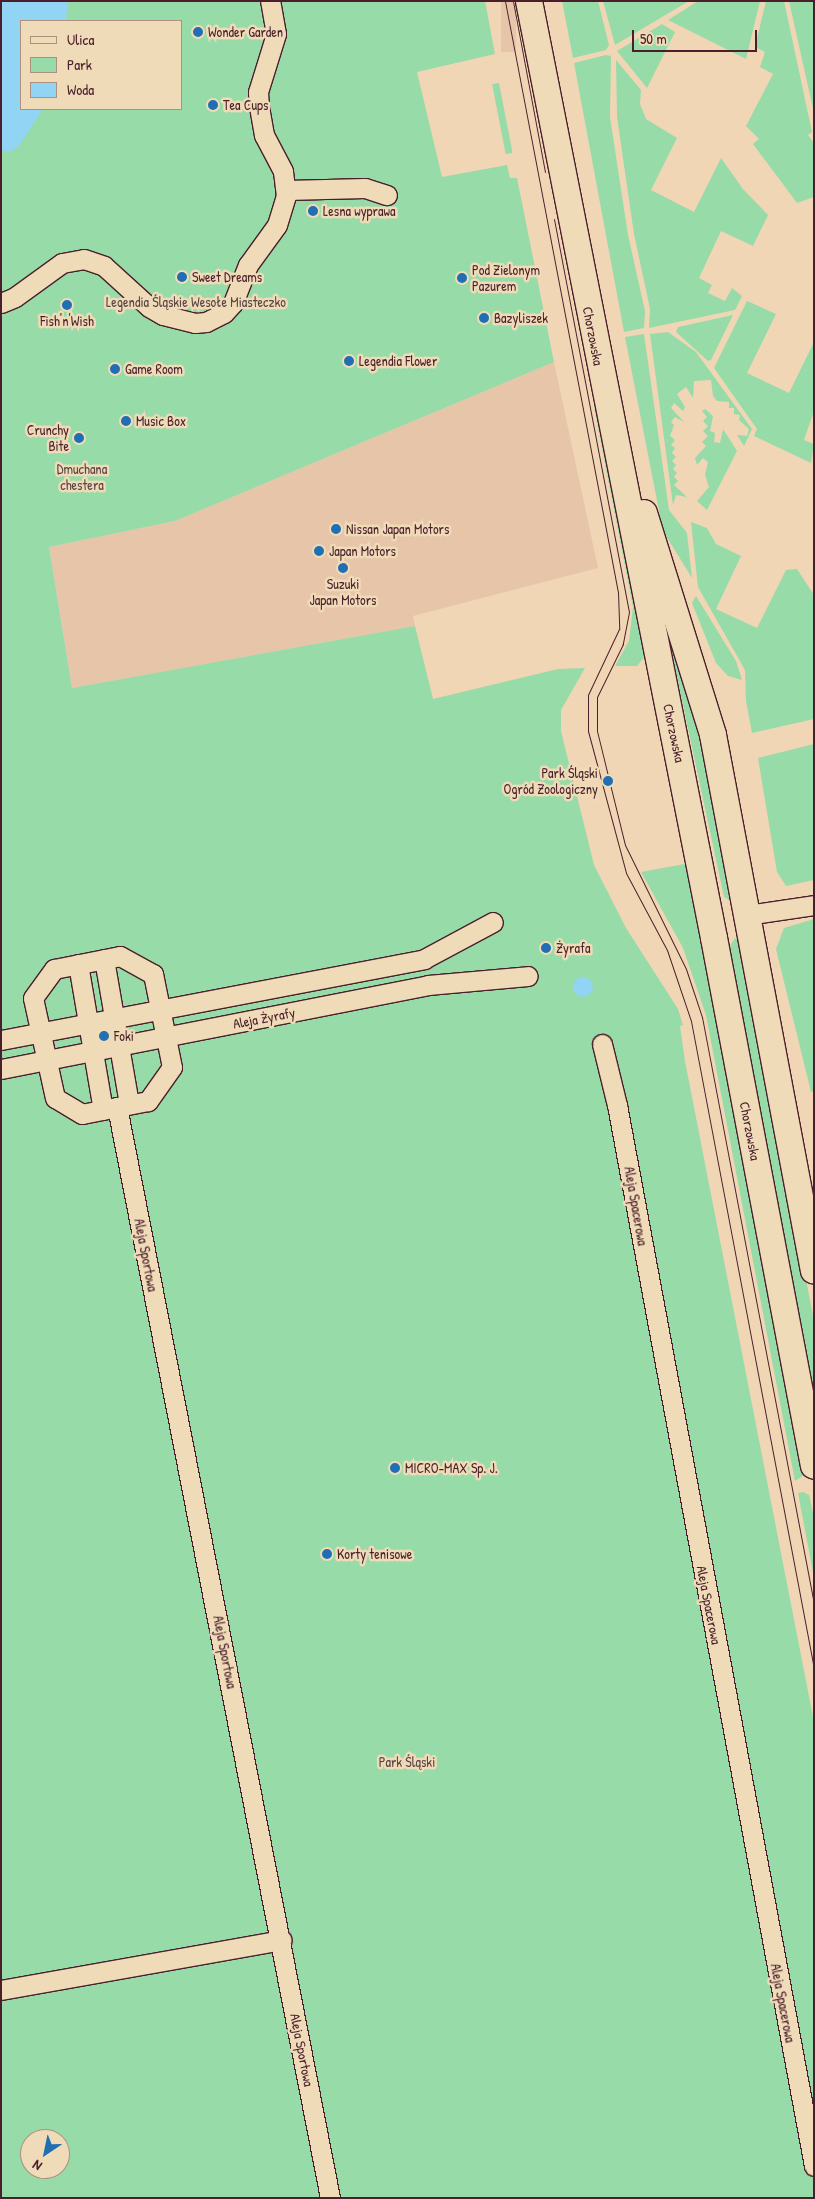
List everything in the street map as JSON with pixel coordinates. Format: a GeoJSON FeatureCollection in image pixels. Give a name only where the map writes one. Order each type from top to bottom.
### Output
{"type":"FeatureCollection","features":[{"type":"Feature","properties":{"kind":"main road","name":"Chorzowska"},"geometry":{"type":"LineString","coordinates":[[529,1],[719,963],[814,1466]]}},
{"type":"Feature","properties":{"kind":"main road","name":"Chorzowska"},"geometry":{"type":"LineString","coordinates":[[546,1],[646,524],[710,726],[814,1271]]}},
{"type":"Feature","properties":{"kind":"main road"},"geometry":{"type":"LineString","coordinates":[[704,890],[727,910],[746,915],[723,941],[719,963]]}},
{"type":"Feature","properties":{"kind":"street"},"geometry":{"type":"LineString","coordinates":[[1,303],[15,297],[62,263],[84,259],[104,266],[149,308],[181,321],[206,322],[224,313],[233,303],[248,265],[277,225],[286,190],[283,171],[264,135],[258,107],[260,85],[276,34],[270,1]]}},
{"type":"Feature","properties":{"kind":"street"},"geometry":{"type":"LineString","coordinates":[[286,190],[319,192],[349,187],[387,195]]}},
{"type":"Feature","properties":{"kind":"street"},"geometry":{"type":"LineString","coordinates":[[746,915],[805,906],[814,897]]}},
{"type":"Feature","properties":{"kind":"street","name":"Aleja Żyrafy"},"geometry":{"type":"LineString","coordinates":[[1,1040],[424,959],[493,922]]}},
{"type":"Feature","properties":{"kind":"street"},"geometry":{"type":"LineString","coordinates":[[120,956],[153,974],[160,1011],[172,1068],[148,1101],[82,1114],[55,1098],[34,998],[54,969],[120,956]]}},
{"type":"Feature","properties":{"kind":"street"},"geometry":{"type":"LineString","coordinates":[[104,959],[120,1046],[116,1107]]}},
{"type":"Feature","properties":{"kind":"street"},"geometry":{"type":"LineString","coordinates":[[78,964],[93,1051],[116,1107]]}},
{"type":"Feature","properties":{"kind":"street","name":"Aleja Żyrafy"},"geometry":{"type":"LineString","coordinates":[[1,1069],[428,985],[528,976]]}},
{"type":"Feature","properties":{"kind":"street","name":"Aleja Spacerowa"},"geometry":{"type":"LineString","coordinates":[[602,1044],[617,1105],[814,2166]]}},
{"type":"Feature","properties":{"kind":"street","name":"Aleja Sportowa"},"geometry":{"type":"LineString","coordinates":[[116,1107],[282,1940],[330,2198]]}},
{"type":"Feature","properties":{"kind":"street"},"geometry":{"type":"LineString","coordinates":[[1,1990],[282,1940]]}},
{"type":"Feature","properties":{"kind":"shaded area"},"geometry":{"type":"Polygon","coordinates":[[[501,1],[516,1],[516,52],[501,52],[501,1]]]}},
{"type":"Feature","properties":{"kind":"shaded area"},"geometry":{"type":"Polygon","coordinates":[[[554,362],[598,568],[413,616],[415,626],[72,688],[49,547],[175,521],[554,362]]]}},
{"type":"Feature","properties":{"kind":"green space","name":"Park Śląski"},"geometry":{"type":"Polygon","coordinates":[[[1,1],[485,1],[495,54],[417,72],[442,177],[507,165],[510,178],[517,178],[554,362],[175,521],[49,547],[72,688],[415,626],[433,699],[558,669],[585,668],[561,710],[561,731],[594,865],[626,928],[678,1009],[683,1025],[680,1026],[685,1061],[814,1722],[814,2198],[1,2198],[1,1]]]}},
{"type":"Feature","properties":{"kind":"green space"},"geometry":{"type":"Polygon","coordinates":[[[562,1],[598,1],[609,45],[606,50],[573,58],[562,1]]]}},
{"type":"Feature","properties":{"kind":"green space"},"geometry":{"type":"Polygon","coordinates":[[[603,1],[689,1],[615,45],[603,1]]]}},
{"type":"Feature","properties":{"kind":"green space"},"geometry":{"type":"Polygon","coordinates":[[[698,1],[760,1],[746,59],[668,20],[698,1]]]}},
{"type":"Feature","properties":{"kind":"green space"},"geometry":{"type":"Polygon","coordinates":[[[766,1],[784,1],[812,132],[808,135],[814,143],[814,197],[797,203],[753,144],[759,139],[746,126],[773,74],[760,67],[765,52],[755,47],[766,1]]]}},
{"type":"Feature","properties":{"kind":"green space"},"geometry":{"type":"Polygon","coordinates":[[[789,1],[814,1],[814,113],[789,1]]]}},
{"type":"Feature","properties":{"kind":"green space"},"geometry":{"type":"Polygon","coordinates":[[[662,24],[675,32],[647,88],[617,51],[662,24]]]}},
{"type":"Feature","properties":{"kind":"green space"},"geometry":{"type":"Polygon","coordinates":[[[606,55],[611,56],[610,117],[628,235],[645,311],[644,328],[624,332],[574,63],[606,55]]]}},
{"type":"Feature","properties":{"kind":"green space"},"geometry":{"type":"Polygon","coordinates":[[[616,60],[641,90],[640,104],[646,119],[677,138],[651,190],[694,212],[721,158],[743,189],[768,215],[753,246],[721,231],[699,278],[712,285],[708,293],[725,301],[732,288],[742,296],[735,310],[649,328],[650,309],[634,234],[617,117],[616,60]]]}},
{"type":"Feature","properties":{"kind":"green space"},"geometry":{"type":"Polygon","coordinates":[[[499,83],[513,153],[506,154],[492,84],[499,83]]]}},
{"type":"Feature","properties":{"kind":"green space"},"geometry":{"type":"Polygon","coordinates":[[[747,301],[776,314],[747,373],[789,393],[814,342],[814,411],[804,440],[814,444],[811,463],[754,436],[757,429],[714,368],[747,301]]]}},
{"type":"Feature","properties":{"kind":"green space"},"geometry":{"type":"Polygon","coordinates":[[[733,315],[711,360],[708,361],[676,332],[678,327],[733,315]]]}},
{"type":"Feature","properties":{"kind":"green space"},"geometry":{"type":"Polygon","coordinates":[[[668,332],[696,352],[752,429],[744,446],[737,435],[747,436],[749,429],[739,420],[740,415],[734,414],[734,408],[729,408],[729,402],[717,401],[713,396],[711,380],[694,381],[693,398],[686,387],[677,394],[685,407],[683,411],[674,403],[671,408],[684,422],[675,417],[671,422],[674,425],[670,436],[675,440],[671,445],[675,448],[672,453],[676,457],[672,461],[676,465],[673,469],[677,473],[674,477],[678,481],[674,485],[687,497],[676,495],[673,505],[650,334],[668,332]]]}},
{"type":"Feature","properties":{"kind":"green space"},"geometry":{"type":"Polygon","coordinates":[[[644,334],[669,510],[687,533],[692,578],[663,531],[625,337],[644,334]]]}},
{"type":"Feature","properties":{"kind":"green space"},"geometry":{"type":"Polygon","coordinates":[[[594,407],[597,411],[646,655],[637,666],[615,666],[629,641],[633,607],[594,407]]]}},
{"type":"Feature","properties":{"kind":"green space"},"geometry":{"type":"Polygon","coordinates":[[[705,409],[713,416],[710,431],[715,433],[714,442],[720,443],[723,429],[737,451],[707,510],[697,501],[709,487],[705,475],[708,462],[703,458],[697,465],[695,458],[706,446],[702,442],[708,436],[703,431],[708,426],[703,421],[707,417],[702,411],[705,409]]]}},
{"type":"Feature","properties":{"kind":"green space"},"geometry":{"type":"Polygon","coordinates":[[[691,522],[707,528],[716,544],[741,556],[716,609],[757,628],[786,570],[797,569],[814,595],[814,719],[752,733],[746,701],[745,670],[698,587],[691,522]]]}},
{"type":"Feature","properties":{"kind":"green space"},"geometry":{"type":"Polygon","coordinates":[[[696,596],[736,661],[742,680],[728,676],[716,663],[692,603],[696,596]]]}},
{"type":"Feature","properties":{"kind":"green space"},"geometry":{"type":"Polygon","coordinates":[[[666,625],[697,711],[732,899],[729,900],[724,897],[666,625]]]}},
{"type":"Feature","properties":{"kind":"green space"},"geometry":{"type":"Polygon","coordinates":[[[814,744],[814,880],[786,886],[777,872],[758,758],[814,744]]]}},
{"type":"Feature","properties":{"kind":"green space"},"geometry":{"type":"Polygon","coordinates":[[[690,863],[806,1474],[795,1481],[706,1015],[683,948],[641,872],[690,863]]]}},
{"type":"Feature","properties":{"kind":"green space"},"geometry":{"type":"Polygon","coordinates":[[[814,919],[814,1091],[811,1092],[776,949],[784,928],[814,919]]]}},
{"type":"Feature","properties":{"kind":"green space"},"geometry":{"type":"Polygon","coordinates":[[[735,938],[740,939],[814,1321],[814,1417],[728,949],[735,938]]]}},
{"type":"Feature","properties":{"kind":"green space"},"geometry":{"type":"Polygon","coordinates":[[[803,1492],[809,1495],[814,1517],[814,1578],[798,1493],[803,1492]]]}},
{"type":"Feature","properties":{"kind":"water"},"geometry":{"type":"Polygon","coordinates":[[[1,1],[68,1],[66,20],[20,20],[20,110],[42,110],[19,146],[10,152],[1,150],[1,1]]]}},
{"type":"Feature","properties":{"kind":"water"},"geometry":{"type":"Polygon","coordinates":[[[579,977],[587,977],[593,983],[593,991],[587,997],[579,997],[573,991],[573,983],[579,977]]]}},
{"type":"Feature","properties":{"kind":"tram line"},"geometry":{"type":"LineString","coordinates":[[505,1],[618,592],[619,629],[588,695],[588,731],[626,873],[667,950],[691,1021],[814,1669]]}},
{"type":"Feature","properties":{"kind":"tram line"},"geometry":{"type":"LineString","coordinates":[[513,1],[545,172]]}},
{"type":"Feature","properties":{"kind":"tram line"},"geometry":{"type":"LineString","coordinates":[[554,219],[629,612],[623,644],[597,697],[597,731],[625,845],[686,969],[702,1017],[814,1604]]}},
{"type":"Feature","properties":{"kind":"place","name":"Wonder Garden"},"geometry":{"type":"Point","coordinates":[198,32]}},
{"type":"Feature","properties":{"kind":"place","name":"Tea Cups"},"geometry":{"type":"Point","coordinates":[213,105]}},
{"type":"Feature","properties":{"kind":"place","name":"Lesna wyprawa"},"geometry":{"type":"Point","coordinates":[313,211]}},
{"type":"Feature","properties":{"kind":"place","name":"Sweet Dreams"},"geometry":{"type":"Point","coordinates":[182,277]}},
{"type":"Feature","properties":{"kind":"place","name":"Pod Zielonym Pazurem"},"geometry":{"type":"Point","coordinates":[462,278]}},
{"type":"Feature","properties":{"kind":"place","name":"Fish'n'Wish"},"geometry":{"type":"Point","coordinates":[67,305]}},
{"type":"Feature","properties":{"kind":"place","name":"Bazyliszek"},"geometry":{"type":"Point","coordinates":[484,318]}},
{"type":"Feature","properties":{"kind":"place","name":"Legendia Flower"},"geometry":{"type":"Point","coordinates":[349,361]}},
{"type":"Feature","properties":{"kind":"place","name":"Game Room"},"geometry":{"type":"Point","coordinates":[115,369]}},
{"type":"Feature","properties":{"kind":"place","name":"Music Box"},"geometry":{"type":"Point","coordinates":[126,421]}},
{"type":"Feature","properties":{"kind":"place","name":"Crunchy Bite"},"geometry":{"type":"Point","coordinates":[79,438]}},
{"type":"Feature","properties":{"kind":"place","name":"Nissan Japan Motors"},"geometry":{"type":"Point","coordinates":[336,529]}},
{"type":"Feature","properties":{"kind":"place","name":"Japan Motors"},"geometry":{"type":"Point","coordinates":[319,551]}},
{"type":"Feature","properties":{"kind":"place","name":"Suzuki Japan Motors"},"geometry":{"type":"Point","coordinates":[343,568]}},
{"type":"Feature","properties":{"kind":"place","name":"Park Śląski Ogród Zoologiczny"},"geometry":{"type":"Point","coordinates":[608,781]}},
{"type":"Feature","properties":{"kind":"place","name":"Żyrafa"},"geometry":{"type":"Point","coordinates":[546,948]}},
{"type":"Feature","properties":{"kind":"place","name":"Foki"},"geometry":{"type":"Point","coordinates":[104,1036]}},
{"type":"Feature","properties":{"kind":"place","name":"MICRO-MAX Sp. J."},"geometry":{"type":"Point","coordinates":[395,1468]}},
{"type":"Feature","properties":{"kind":"place","name":"Korty tenisowe"},"geometry":{"type":"Point","coordinates":[327,1554]}},
{"type":"Feature","properties":{"kind":"park label","name":"Legendia Śląskie Wesołe Miasteczko"},"geometry":{"type":"Point","coordinates":[196,302]}},
{"type":"Feature","properties":{"kind":"park label","name":"Dmuchana chestera"},"geometry":{"type":"Point","coordinates":[82,478]}}]}
